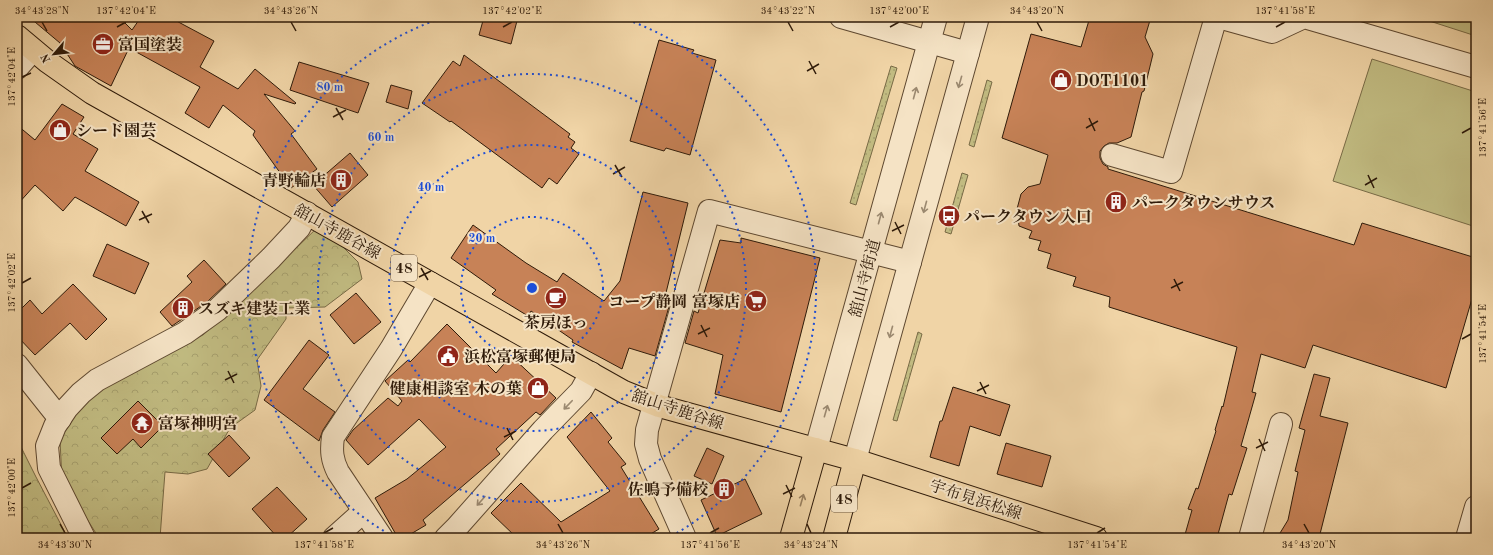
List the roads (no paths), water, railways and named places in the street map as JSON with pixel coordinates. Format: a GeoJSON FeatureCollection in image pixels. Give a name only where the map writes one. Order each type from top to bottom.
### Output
{"type":"FeatureCollection","features":[{"type":"Feature","properties":{"kind":"main road","name":"舘山寺鹿谷線"},"geometry":{"type":"LineString","coordinates":[[25,43],[92,93],[624,392],[654,405],[855,460]]}},
{"type":"Feature","properties":{"kind":"main road","name":"舘山寺街道"},"geometry":{"type":"LineString","coordinates":[[791,538],[816,449]]}},
{"type":"Feature","properties":{"kind":"main road","name":"48"},"geometry":{"type":"LineString","coordinates":[[834,538],[855,460]]}},
{"type":"Feature","properties":{"kind":"main road","name":"宇布見浜松線"},"geometry":{"type":"LineString","coordinates":[[855,460],[1096,538]]}},
{"type":"Feature","properties":{"kind":"street"},"geometry":{"type":"LineString","coordinates":[[841,17],[968,53]]}},
{"type":"Feature","properties":{"kind":"street","name":"舘山寺街道"},"geometry":{"type":"LineString","coordinates":[[816,449],[936,17]]}},
{"type":"Feature","properties":{"kind":"street"},"geometry":{"type":"LineString","coordinates":[[855,460],[978,17]]}},
{"type":"Feature","properties":{"kind":"street"},"geometry":{"type":"LineString","coordinates":[[1112,155],[1171,172],[1217,17],[1272,32],[1304,17],[1476,67]]}},
{"type":"Feature","properties":{"kind":"street"},"geometry":{"type":"LineString","coordinates":[[17,68],[25,43]]}},
{"type":"Feature","properties":{"kind":"street"},"geometry":{"type":"LineString","coordinates":[[685,538],[650,459],[646,444],[647,430],[709,211],[910,262]]}},
{"type":"Feature","properties":{"kind":"street"},"geometry":{"type":"LineString","coordinates":[[84,538],[48,468],[47,446],[60,418],[80,393],[97,380],[185,333],[217,310],[271,258],[299,228],[306,213]]}},
{"type":"Feature","properties":{"kind":"street"},"geometry":{"type":"LineString","coordinates":[[382,538],[338,472],[333,462],[331,450],[333,437],[391,349],[430,283]]}},
{"type":"Feature","properties":{"kind":"street"},"geometry":{"type":"LineString","coordinates":[[17,365],[60,418]]}},
{"type":"Feature","properties":{"kind":"street"},"geometry":{"type":"LineString","coordinates":[[446,538],[457,528],[543,430],[579,393],[591,373]]}},
{"type":"Feature","properties":{"kind":"street"},"geometry":{"type":"LineString","coordinates":[[1250,538],[1281,424]]}},
{"type":"Feature","properties":{"kind":"street"},"geometry":{"type":"LineString","coordinates":[[1467,538],[1476,507]]}},
{"type":"Feature","properties":{"kind":"street"},"geometry":{"type":"LineString","coordinates":[[334,538],[364,511]]}},
{"type":"Feature","properties":{"kind":"place","name":"富国塗装"},"geometry":{"type":"Point","coordinates":[103,44]}},
{"type":"Feature","properties":{"kind":"place","name":"DOT1101"},"geometry":{"type":"Point","coordinates":[1061,80]}},
{"type":"Feature","properties":{"kind":"place","name":"シード園芸"},"geometry":{"type":"Point","coordinates":[60,130]}},
{"type":"Feature","properties":{"kind":"place","name":"青野輪店"},"geometry":{"type":"Point","coordinates":[341,180]}},
{"type":"Feature","properties":{"kind":"place","name":"パークタウンサウス"},"geometry":{"type":"Point","coordinates":[1116,202]}},
{"type":"Feature","properties":{"kind":"place","name":"パークタウン入口"},"geometry":{"type":"Point","coordinates":[949,216]}},
{"type":"Feature","properties":{"kind":"place","name":"茶房ほっ"},"geometry":{"type":"Point","coordinates":[556,298]}},
{"type":"Feature","properties":{"kind":"place","name":"コープ静岡 富塚店"},"geometry":{"type":"Point","coordinates":[756,301]}},
{"type":"Feature","properties":{"kind":"place","name":"スズキ建装工業"},"geometry":{"type":"Point","coordinates":[183,308]}},
{"type":"Feature","properties":{"kind":"place","name":"浜松富塚郵便局"},"geometry":{"type":"Point","coordinates":[448,356]}},
{"type":"Feature","properties":{"kind":"place","name":"健康相談室 木の葉"},"geometry":{"type":"Point","coordinates":[538,388]}},
{"type":"Feature","properties":{"kind":"place","name":"富塚神明宮"},"geometry":{"type":"Point","coordinates":[142,423]}},
{"type":"Feature","properties":{"kind":"place","name":"佐鳴予備校"},"geometry":{"type":"Point","coordinates":[724,489]}}]}
